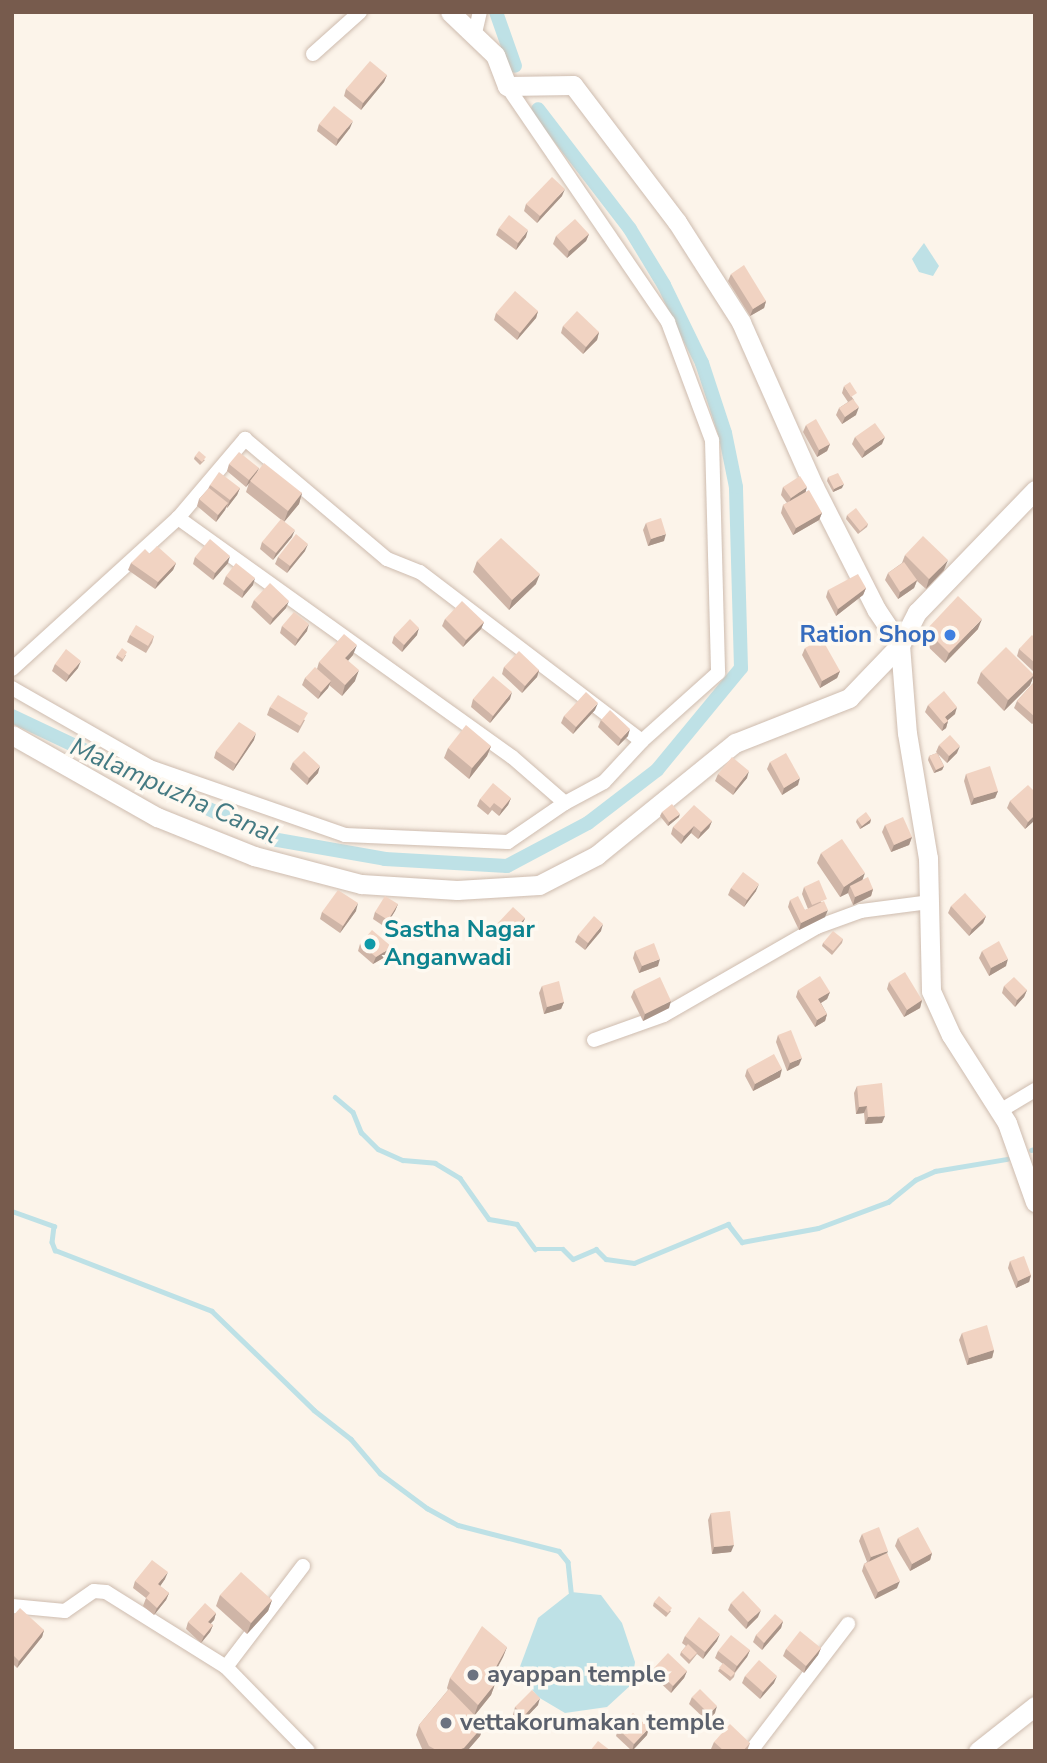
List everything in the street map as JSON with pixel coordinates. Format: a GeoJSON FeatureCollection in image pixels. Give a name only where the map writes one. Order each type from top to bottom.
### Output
{"type":"FeatureCollection","features":[{"type":"Feature","properties":{"kind":"street"},"geometry":{"type":"LineString","coordinates":[[313,54],[360,12]]}},
{"type":"Feature","properties":{"kind":"street"},"geometry":{"type":"LineString","coordinates":[[12,688],[150,767],[345,835],[508,842],[565,803],[604,782],[642,741],[718,673],[712,440],[668,322],[507,86],[495,55],[450,12]]}},
{"type":"Feature","properties":{"kind":"street"},"geometry":{"type":"LineString","coordinates":[[475,33],[480,12]]}},
{"type":"Feature","properties":{"kind":"street"},"geometry":{"type":"LineString","coordinates":[[507,86],[573,85],[677,222],[741,322],[814,487],[876,609],[900,645],[907,733],[928,858],[931,991],[951,1035],[1000,1111],[1035,1202]]}},
{"type":"Feature","properties":{"kind":"street"},"geometry":{"type":"LineString","coordinates":[[12,669],[178,518],[246,439],[387,559],[420,572],[642,741]]}},
{"type":"Feature","properties":{"kind":"street"},"geometry":{"type":"LineString","coordinates":[[12,735],[157,817],[254,856],[361,884],[457,890],[539,885],[597,855],[735,743],[849,698],[900,645],[918,612],[1035,490]]}},
{"type":"Feature","properties":{"kind":"street"},"geometry":{"type":"LineString","coordinates":[[178,518],[512,757],[565,803]]}},
{"type":"Feature","properties":{"kind":"street"},"geometry":{"type":"LineString","coordinates":[[594,1040],[664,1015],[817,927],[861,911],[929,902]]}},
{"type":"Feature","properties":{"kind":"street"},"geometry":{"type":"LineString","coordinates":[[1000,1111],[1035,1090]]}},
{"type":"Feature","properties":{"kind":"street"},"geometry":{"type":"LineString","coordinates":[[226,1667],[303,1566]]}},
{"type":"Feature","properties":{"kind":"street"},"geometry":{"type":"LineString","coordinates":[[12,1605],[65,1611],[94,1591],[106,1592],[226,1667],[307,1751]]}},
{"type":"Feature","properties":{"kind":"street"},"geometry":{"type":"LineString","coordinates":[[751,1751],[848,1624]]}},
{"type":"Feature","properties":{"kind":"street"},"geometry":{"type":"LineString","coordinates":[[983,1749],[1035,1706]]}},
{"type":"Feature","properties":{"kind":"water"},"geometry":{"type":"Polygon","coordinates":[[[924,243],[939,266],[933,276],[919,272],[912,259],[924,243]]]}},
{"type":"Feature","properties":{"kind":"water"},"geometry":{"type":"Polygon","coordinates":[[[571,1592],[601,1595],[622,1623],[635,1662],[632,1684],[607,1707],[565,1713],[538,1697],[518,1672],[538,1618],[571,1592]]]}},
{"type":"Feature","properties":{"kind":"building"},"geometry":{"type":"Polygon","coordinates":[[[370,61],[387,75],[363,103],[346,89],[370,61]]]}},
{"type":"Feature","properties":{"kind":"building"},"geometry":{"type":"Polygon","coordinates":[[[334,106],[353,121],[338,139],[319,124],[334,106]]]}},
{"type":"Feature","properties":{"kind":"building"},"geometry":{"type":"Polygon","coordinates":[[[552,177],[565,189],[540,216],[526,204],[552,177]]]}},
{"type":"Feature","properties":{"kind":"building"},"geometry":{"type":"Polygon","coordinates":[[[509,215],[528,230],[518,243],[499,228],[509,215]]]}},
{"type":"Feature","properties":{"kind":"building"},"geometry":{"type":"Polygon","coordinates":[[[575,219],[589,234],[569,251],[556,236],[575,219]]]}},
{"type":"Feature","properties":{"kind":"building"},"geometry":{"type":"Polygon","coordinates":[[[744,265],[766,301],[753,309],[731,274],[744,265]]]}},
{"type":"Feature","properties":{"kind":"building"},"geometry":{"type":"Polygon","coordinates":[[[515,291],[538,311],[520,333],[496,313],[515,291]]]}},
{"type":"Feature","properties":{"kind":"building"},"geometry":{"type":"Polygon","coordinates":[[[577,311],[599,332],[586,347],[563,326],[577,311]]]}},
{"type":"Feature","properties":{"kind":"building"},"geometry":{"type":"Polygon","coordinates":[[[850,382],[857,393],[851,397],[844,386],[850,382]]]}},
{"type":"Feature","properties":{"kind":"building"},"geometry":{"type":"Polygon","coordinates":[[[853,399],[859,407],[845,417],[839,408],[853,399]]]}},
{"type":"Feature","properties":{"kind":"building"},"geometry":{"type":"Polygon","coordinates":[[[816,419],[830,444],[819,450],[806,425],[816,419]]]}},
{"type":"Feature","properties":{"kind":"building"},"geometry":{"type":"Polygon","coordinates":[[[875,423],[885,437],[865,451],[855,437],[875,423]]]}},
{"type":"Feature","properties":{"kind":"building"},"geometry":{"type":"Polygon","coordinates":[[[199,451],[206,457],[202,462],[195,456],[199,451]]]}},
{"type":"Feature","properties":{"kind":"building"},"geometry":{"type":"Polygon","coordinates":[[[239,452],[259,468],[249,480],[229,464],[239,452]]]}},
{"type":"Feature","properties":{"kind":"building"},"geometry":{"type":"Polygon","coordinates":[[[264,463],[302,493],[288,511],[250,481],[264,463]]]}},
{"type":"Feature","properties":{"kind":"building"},"geometry":{"type":"Polygon","coordinates":[[[219,472],[240,488],[230,500],[210,485],[219,472]]]}},
{"type":"Feature","properties":{"kind":"building"},"geometry":{"type":"Polygon","coordinates":[[[838,473],[844,484],[834,489],[828,477],[838,473]]]}},
{"type":"Feature","properties":{"kind":"building"},"geometry":{"type":"Polygon","coordinates":[[[800,476],[807,487],[791,498],[783,487],[800,476]]]}},
{"type":"Feature","properties":{"kind":"building"},"geometry":{"type":"Polygon","coordinates":[[[209,488],[228,503],[218,515],[199,499],[209,488]]]}},
{"type":"Feature","properties":{"kind":"building"},"geometry":{"type":"Polygon","coordinates":[[[809,490],[822,513],[796,528],[783,505],[809,490]]]}},
{"type":"Feature","properties":{"kind":"building"},"geometry":{"type":"Polygon","coordinates":[[[856,508],[868,524],[860,531],[847,515],[856,508]]]}},
{"type":"Feature","properties":{"kind":"building"},"geometry":{"type":"Polygon","coordinates":[[[661,518],[666,534],[651,539],[646,523],[661,518]]]}},
{"type":"Feature","properties":{"kind":"building"},"geometry":{"type":"Polygon","coordinates":[[[281,519],[295,530],[276,553],[262,542],[281,519]]]}},
{"type":"Feature","properties":{"kind":"building"},"geometry":{"type":"Polygon","coordinates":[[[296,534],[308,544],[290,566],[278,557],[296,534]]]}},
{"type":"Feature","properties":{"kind":"building"},"geometry":{"type":"Polygon","coordinates":[[[923,536],[948,560],[929,579],[905,555],[923,536]]]}},
{"type":"Feature","properties":{"kind":"building"},"geometry":{"type":"Polygon","coordinates":[[[501,538],[540,574],[512,600],[477,561],[501,538]]]}},
{"type":"Feature","properties":{"kind":"building"},"geometry":{"type":"Polygon","coordinates":[[[210,539],[230,556],[215,573],[195,557],[210,539]]]}},
{"type":"Feature","properties":{"kind":"building"},"geometry":{"type":"Polygon","coordinates":[[[157,546],[176,563],[158,582],[131,563],[145,549],[150,554],[157,546]]]}},
{"type":"Feature","properties":{"kind":"building"},"geometry":{"type":"Polygon","coordinates":[[[904,562],[917,580],[900,592],[888,573],[904,562]]]}},
{"type":"Feature","properties":{"kind":"building"},"geometry":{"type":"Polygon","coordinates":[[[236,563],[255,578],[244,591],[226,576],[236,563]]]}},
{"type":"Feature","properties":{"kind":"building"},"geometry":{"type":"Polygon","coordinates":[[[858,574],[866,588],[838,609],[828,590],[858,574]]]}},
{"type":"Feature","properties":{"kind":"building"},"geometry":{"type":"Polygon","coordinates":[[[270,583],[289,601],[273,618],[254,600],[270,583]]]}},
{"type":"Feature","properties":{"kind":"building","name":"Ration Shop"},"geometry":{"type":"Polygon","coordinates":[[[958,596],[982,619],[949,653],[926,630],[958,596]]]}},
{"type":"Feature","properties":{"kind":"building"},"geometry":{"type":"Polygon","coordinates":[[[462,601],[484,622],[466,640],[445,619],[462,601]]]}},
{"type":"Feature","properties":{"kind":"building"},"geometry":{"type":"Polygon","coordinates":[[[294,612],[309,624],[298,639],[282,626],[294,612]]]}},
{"type":"Feature","properties":{"kind":"building"},"geometry":{"type":"Polygon","coordinates":[[[410,619],[419,628],[404,645],[394,636],[410,619]]]}},
{"type":"Feature","properties":{"kind":"building"},"geometry":{"type":"Polygon","coordinates":[[[136,625],[154,636],[148,646],[130,635],[136,625]]]}},
{"type":"Feature","properties":{"kind":"building"},"geometry":{"type":"Polygon","coordinates":[[[344,634],[357,645],[345,658],[359,670],[345,685],[319,662],[344,634]]]}},
{"type":"Feature","properties":{"kind":"building"},"geometry":{"type":"Polygon","coordinates":[[[1032,635],[1035,638],[1035,663],[1019,649],[1032,635]]]}},
{"type":"Feature","properties":{"kind":"building"},"geometry":{"type":"Polygon","coordinates":[[[822,639],[840,671],[822,681],[805,648],[822,639]]]}},
{"type":"Feature","properties":{"kind":"building"},"geometry":{"type":"Polygon","coordinates":[[[1006,647],[1034,675],[1008,700],[981,672],[1006,647]]]}},
{"type":"Feature","properties":{"kind":"building"},"geometry":{"type":"Polygon","coordinates":[[[122,648],[127,652],[123,659],[117,655],[122,648]]]}},
{"type":"Feature","properties":{"kind":"building"},"geometry":{"type":"Polygon","coordinates":[[[66,649],[81,661],[69,675],[55,664],[66,649]]]}},
{"type":"Feature","properties":{"kind":"building"},"geometry":{"type":"Polygon","coordinates":[[[519,651],[539,670],[525,686],[504,667],[519,651]]]}},
{"type":"Feature","properties":{"kind":"building"},"geometry":{"type":"Polygon","coordinates":[[[315,667],[331,681],[321,692],[305,678],[315,667]]]}},
{"type":"Feature","properties":{"kind":"building"},"geometry":{"type":"Polygon","coordinates":[[[493,676],[512,692],[493,716],[473,699],[493,676]]]}},
{"type":"Feature","properties":{"kind":"building"},"geometry":{"type":"Polygon","coordinates":[[[1035,681],[1035,717],[1017,701],[1035,681]]]}},
{"type":"Feature","properties":{"kind":"building"},"geometry":{"type":"Polygon","coordinates":[[[944,691],[957,707],[945,717],[948,721],[944,724],[928,705],[944,691]]]}},
{"type":"Feature","properties":{"kind":"building"},"geometry":{"type":"Polygon","coordinates":[[[586,692],[598,703],[576,727],[564,716],[586,692]]]}},
{"type":"Feature","properties":{"kind":"building"},"geometry":{"type":"Polygon","coordinates":[[[278,695],[308,713],[300,726],[270,707],[278,695]]]}},
{"type":"Feature","properties":{"kind":"building"},"geometry":{"type":"Polygon","coordinates":[[[610,710],[630,729],[621,739],[601,720],[610,710]]]}},
{"type":"Feature","properties":{"kind":"building"},"geometry":{"type":"Polygon","coordinates":[[[239,722],[256,733],[236,764],[216,751],[239,722]]]}},
{"type":"Feature","properties":{"kind":"building"},"geometry":{"type":"Polygon","coordinates":[[[466,725],[491,746],[472,768],[448,748],[466,725]]]}},
{"type":"Feature","properties":{"kind":"building"},"geometry":{"type":"Polygon","coordinates":[[[950,735],[960,746],[949,756],[939,745],[950,735]]]}},
{"type":"Feature","properties":{"kind":"building"},"geometry":{"type":"Polygon","coordinates":[[[304,751],[320,766],[309,778],[293,762],[304,751]]]}},
{"type":"Feature","properties":{"kind":"building"},"geometry":{"type":"Polygon","coordinates":[[[786,753],[800,778],[784,788],[770,762],[786,753]]]}},
{"type":"Feature","properties":{"kind":"building"},"geometry":{"type":"Polygon","coordinates":[[[937,753],[944,766],[936,770],[929,756],[937,753]]]}},
{"type":"Feature","properties":{"kind":"building"},"geometry":{"type":"Polygon","coordinates":[[[732,757],[749,771],[736,788],[718,774],[732,757]]]}},
{"type":"Feature","properties":{"kind":"building"},"geometry":{"type":"Polygon","coordinates":[[[990,766],[998,791],[974,798],[966,774],[990,766]]]}},
{"type":"Feature","properties":{"kind":"building"},"geometry":{"type":"Polygon","coordinates":[[[493,783],[511,798],[502,809],[494,803],[490,808],[480,799],[493,783]]]}},
{"type":"Feature","properties":{"kind":"building"},"geometry":{"type":"Polygon","coordinates":[[[1028,785],[1035,792],[1035,815],[1028,822],[1010,801],[1028,785]]]}},
{"type":"Feature","properties":{"kind":"building"},"geometry":{"type":"Polygon","coordinates":[[[672,804],[680,814],[669,822],[662,812],[672,804]]]}},
{"type":"Feature","properties":{"kind":"building"},"geometry":{"type":"Polygon","coordinates":[[[694,805],[712,821],[701,832],[694,826],[684,836],[673,827],[694,805]]]}},
{"type":"Feature","properties":{"kind":"building"},"geometry":{"type":"Polygon","coordinates":[[[866,812],[871,819],[862,826],[857,819],[866,812]]]}},
{"type":"Feature","properties":{"kind":"building"},"geometry":{"type":"Polygon","coordinates":[[[903,817],[912,837],[894,845],[885,825],[903,817]]]}},
{"type":"Feature","properties":{"kind":"building"},"geometry":{"type":"Polygon","coordinates":[[[842,839],[865,873],[844,887],[821,853],[842,839]]]}},
{"type":"Feature","properties":{"kind":"building"},"geometry":{"type":"Polygon","coordinates":[[[743,872],[759,884],[747,900],[731,888],[743,872]]]}},
{"type":"Feature","properties":{"kind":"building"},"geometry":{"type":"Polygon","coordinates":[[[868,877],[873,889],[855,897],[850,886],[868,877]]]}},
{"type":"Feature","properties":{"kind":"building"},"geometry":{"type":"Polygon","coordinates":[[[819,880],[827,899],[812,905],[804,887],[819,880]]]}},
{"type":"Feature","properties":{"kind":"building"},"geometry":{"type":"Polygon","coordinates":[[[338,890],[358,903],[343,926],[322,912],[338,890]]]}},
{"type":"Feature","properties":{"kind":"building"},"geometry":{"type":"Polygon","coordinates":[[[965,893],[986,916],[972,929],[951,906],[965,893]]]}},
{"type":"Feature","properties":{"kind":"building"},"geometry":{"type":"Polygon","coordinates":[[[385,896],[398,904],[388,920],[375,912],[385,896]]]}},
{"type":"Feature","properties":{"kind":"building"},"geometry":{"type":"Polygon","coordinates":[[[798,896],[805,910],[824,901],[828,910],[801,923],[790,900],[798,896]]]}},
{"type":"Feature","properties":{"kind":"building"},"geometry":{"type":"Polygon","coordinates":[[[513,907],[525,918],[508,936],[496,925],[513,907]]]}},
{"type":"Feature","properties":{"kind":"building"},"geometry":{"type":"Polygon","coordinates":[[[594,916],[603,924],[588,943],[578,935],[594,916]]]}},
{"type":"Feature","properties":{"kind":"building"},"geometry":{"type":"Polygon","coordinates":[[[372,930],[392,947],[376,957],[360,944],[372,930]]]}},
{"type":"Feature","properties":{"kind":"building"},"geometry":{"type":"Polygon","coordinates":[[[833,931],[843,939],[833,951],[823,943],[833,931]]]}},
{"type":"Feature","properties":{"kind":"building"},"geometry":{"type":"Polygon","coordinates":[[[999,941],[1008,959],[991,968],[982,951],[999,941]]]}},
{"type":"Feature","properties":{"kind":"building"},"geometry":{"type":"Polygon","coordinates":[[[654,943],[660,959],[642,966],[635,951],[654,943]]]}},
{"type":"Feature","properties":{"kind":"building"},"geometry":{"type":"Polygon","coordinates":[[[905,972],[922,1000],[907,1010],[889,982],[905,972]]]}},
{"type":"Feature","properties":{"kind":"building"},"geometry":{"type":"Polygon","coordinates":[[[820,976],[830,992],[818,999],[827,1014],[817,1020],[798,990],[820,976]]]}},
{"type":"Feature","properties":{"kind":"building"},"geometry":{"type":"Polygon","coordinates":[[[660,977],[671,1001],[645,1014],[634,990],[660,977]]]}},
{"type":"Feature","properties":{"kind":"building"},"geometry":{"type":"Polygon","coordinates":[[[1014,977],[1027,990],[1017,1000],[1004,986],[1014,977]]]}},
{"type":"Feature","properties":{"kind":"building"},"geometry":{"type":"Polygon","coordinates":[[[559,981],[564,1002],[547,1007],[542,986],[559,981]]]}},
{"type":"Feature","properties":{"kind":"building"},"geometry":{"type":"Polygon","coordinates":[[[791,1030],[802,1058],[790,1063],[778,1035],[791,1030]]]}},
{"type":"Feature","properties":{"kind":"building"},"geometry":{"type":"Polygon","coordinates":[[[774,1054],[782,1069],[755,1084],[747,1069],[774,1054]]]}},
{"type":"Feature","properties":{"kind":"building"},"geometry":{"type":"Polygon","coordinates":[[[882,1083],[885,1116],[868,1117],[867,1106],[859,1107],[857,1086],[882,1083]]]}},
{"type":"Feature","properties":{"kind":"building"},"geometry":{"type":"Polygon","coordinates":[[[1024,1256],[1031,1275],[1018,1281],[1010,1261],[1024,1256]]]}},
{"type":"Feature","properties":{"kind":"building"},"geometry":{"type":"Polygon","coordinates":[[[987,1325],[994,1350],[969,1358],[962,1333],[987,1325]]]}},
{"type":"Feature","properties":{"kind":"building"},"geometry":{"type":"Polygon","coordinates":[[[730,1511],[734,1545],[714,1547],[711,1513],[730,1511]]]}},
{"type":"Feature","properties":{"kind":"building"},"geometry":{"type":"Polygon","coordinates":[[[879,1527],[888,1551],[871,1557],[862,1534],[879,1527]]]}},
{"type":"Feature","properties":{"kind":"building"},"geometry":{"type":"Polygon","coordinates":[[[918,1527],[932,1553],[912,1564],[898,1538],[918,1527]]]}},
{"type":"Feature","properties":{"kind":"building"},"geometry":{"type":"Polygon","coordinates":[[[887,1553],[900,1581],[878,1592],[864,1564],[887,1553]]]}},
{"type":"Feature","properties":{"kind":"building"},"geometry":{"type":"Polygon","coordinates":[[[152,1560],[168,1572],[158,1584],[169,1593],[157,1608],[146,1598],[150,1593],[135,1581],[152,1560]]]}},
{"type":"Feature","properties":{"kind":"building"},"geometry":{"type":"Polygon","coordinates":[[[241,1572],[272,1600],[251,1623],[220,1595],[241,1572]]]}},
{"type":"Feature","properties":{"kind":"building"},"geometry":{"type":"Polygon","coordinates":[[[743,1591],[761,1610],[748,1622],[731,1603],[743,1591]]]}},
{"type":"Feature","properties":{"kind":"building"},"geometry":{"type":"Polygon","coordinates":[[[659,1596],[672,1608],[668,1613],[654,1602],[659,1596]]]}},
{"type":"Feature","properties":{"kind":"building"},"geometry":{"type":"Polygon","coordinates":[[[205,1603],[216,1613],[208,1622],[213,1625],[204,1636],[188,1622],[205,1603]]]}},
{"type":"Feature","properties":{"kind":"building"},"geometry":{"type":"Polygon","coordinates":[[[20,1608],[44,1630],[19,1661],[12,1654],[12,1617],[20,1608]]]}},
{"type":"Feature","properties":{"kind":"building"},"geometry":{"type":"Polygon","coordinates":[[[775,1614],[783,1621],[764,1643],[756,1635],[775,1614]]]}},
{"type":"Feature","properties":{"kind":"building"},"geometry":{"type":"Polygon","coordinates":[[[699,1617],[720,1634],[705,1652],[685,1636],[699,1617]]]}},
{"type":"Feature","properties":{"kind":"building","name":"ayappan temple"},"geometry":{"type":"Polygon","coordinates":[[[482,1626],[507,1647],[496,1667],[495,1684],[478,1705],[450,1678],[482,1626]]]}},
{"type":"Feature","properties":{"kind":"building"},"geometry":{"type":"Polygon","coordinates":[[[800,1631],[821,1648],[806,1666],[786,1649],[800,1631]]]}},
{"type":"Feature","properties":{"kind":"building"},"geometry":{"type":"Polygon","coordinates":[[[731,1635],[750,1650],[737,1666],[718,1651],[731,1635]]]}},
{"type":"Feature","properties":{"kind":"building"},"geometry":{"type":"Polygon","coordinates":[[[688,1644],[697,1653],[690,1660],[681,1652],[688,1644]]]}},
{"type":"Feature","properties":{"kind":"building"},"geometry":{"type":"Polygon","coordinates":[[[668,1653],[687,1671],[673,1686],[654,1668],[668,1653]]]}},
{"type":"Feature","properties":{"kind":"building"},"geometry":{"type":"Polygon","coordinates":[[[759,1660],[777,1676],[763,1692],[745,1676],[759,1660]]]}},
{"type":"Feature","properties":{"kind":"building"},"geometry":{"type":"Polygon","coordinates":[[[723,1663],[735,1673],[731,1677],[719,1668],[723,1663]]]}},
{"type":"Feature","properties":{"kind":"building","name":"vettakorumakan temple"},"geometry":{"type":"Polygon","coordinates":[[[449,1689],[484,1725],[464,1748],[438,1751],[429,1746],[419,1725],[449,1689]]]}},
{"type":"Feature","properties":{"kind":"building"},"geometry":{"type":"Polygon","coordinates":[[[700,1689],[717,1706],[709,1714],[692,1697],[700,1689]]]}},
{"type":"Feature","properties":{"kind":"building"},"geometry":{"type":"Polygon","coordinates":[[[532,1690],[540,1698],[524,1716],[515,1707],[532,1690]]]}},
{"type":"Feature","properties":{"kind":"building"},"geometry":{"type":"Polygon","coordinates":[[[633,1713],[649,1728],[634,1744],[618,1729],[633,1713]]]}},
{"type":"Feature","properties":{"kind":"building"},"geometry":{"type":"Polygon","coordinates":[[[730,1724],[750,1743],[743,1751],[724,1751],[714,1742],[730,1724]]]}},
{"type":"Feature","properties":{"kind":"building"},"geometry":{"type":"Polygon","coordinates":[[[598,1741],[611,1751],[590,1751],[598,1741]]]}},
{"type":"Feature","properties":{"kind":"waterway","name":"Malampuzha Canal"},"geometry":{"type":"LineString","coordinates":[[496,12],[515,66]]}},
{"type":"Feature","properties":{"kind":"waterway","name":"Malampuzha Canal"},"geometry":{"type":"LineString","coordinates":[[12,716],[272,839],[385,859],[507,866],[588,823],[657,770],[741,668],[736,487],[725,433],[702,363],[664,285],[630,229],[538,109]]}},
{"type":"Feature","properties":{"kind":"waterway"},"geometry":{"type":"LineString","coordinates":[[335,1097],[353,1112],[361,1132],[378,1149],[403,1160],[435,1163],[460,1178],[489,1219],[517,1224],[535,1249],[563,1249],[573,1259],[596,1249],[606,1259],[634,1263],[728,1224],[742,1242],[818,1228],[888,1202],[915,1180],[935,1171],[1007,1159]]}},
{"type":"Feature","properties":{"kind":"waterway"},"geometry":{"type":"LineString","coordinates":[[1031,1150],[1035,1149]]}},
{"type":"Feature","properties":{"kind":"waterway"},"geometry":{"type":"LineString","coordinates":[[12,1211],[54,1226],[52,1242],[55,1250],[212,1311],[314,1410],[351,1439],[380,1473],[427,1508],[458,1525],[559,1551],[568,1562],[571,1592]]}},
{"type":"Feature","properties":{"kind":"place","name":"Ration Shop"},"geometry":{"type":"Point","coordinates":[950,635]}},
{"type":"Feature","properties":{"kind":"place","name":"Sastha Nagar Anganwadi"},"geometry":{"type":"Point","coordinates":[370,944]}},
{"type":"Feature","properties":{"kind":"place","name":"ayappan temple"},"geometry":{"type":"Point","coordinates":[473,1675]}},
{"type":"Feature","properties":{"kind":"place","name":"vettakorumakan temple"},"geometry":{"type":"Point","coordinates":[446,1723]}}]}
